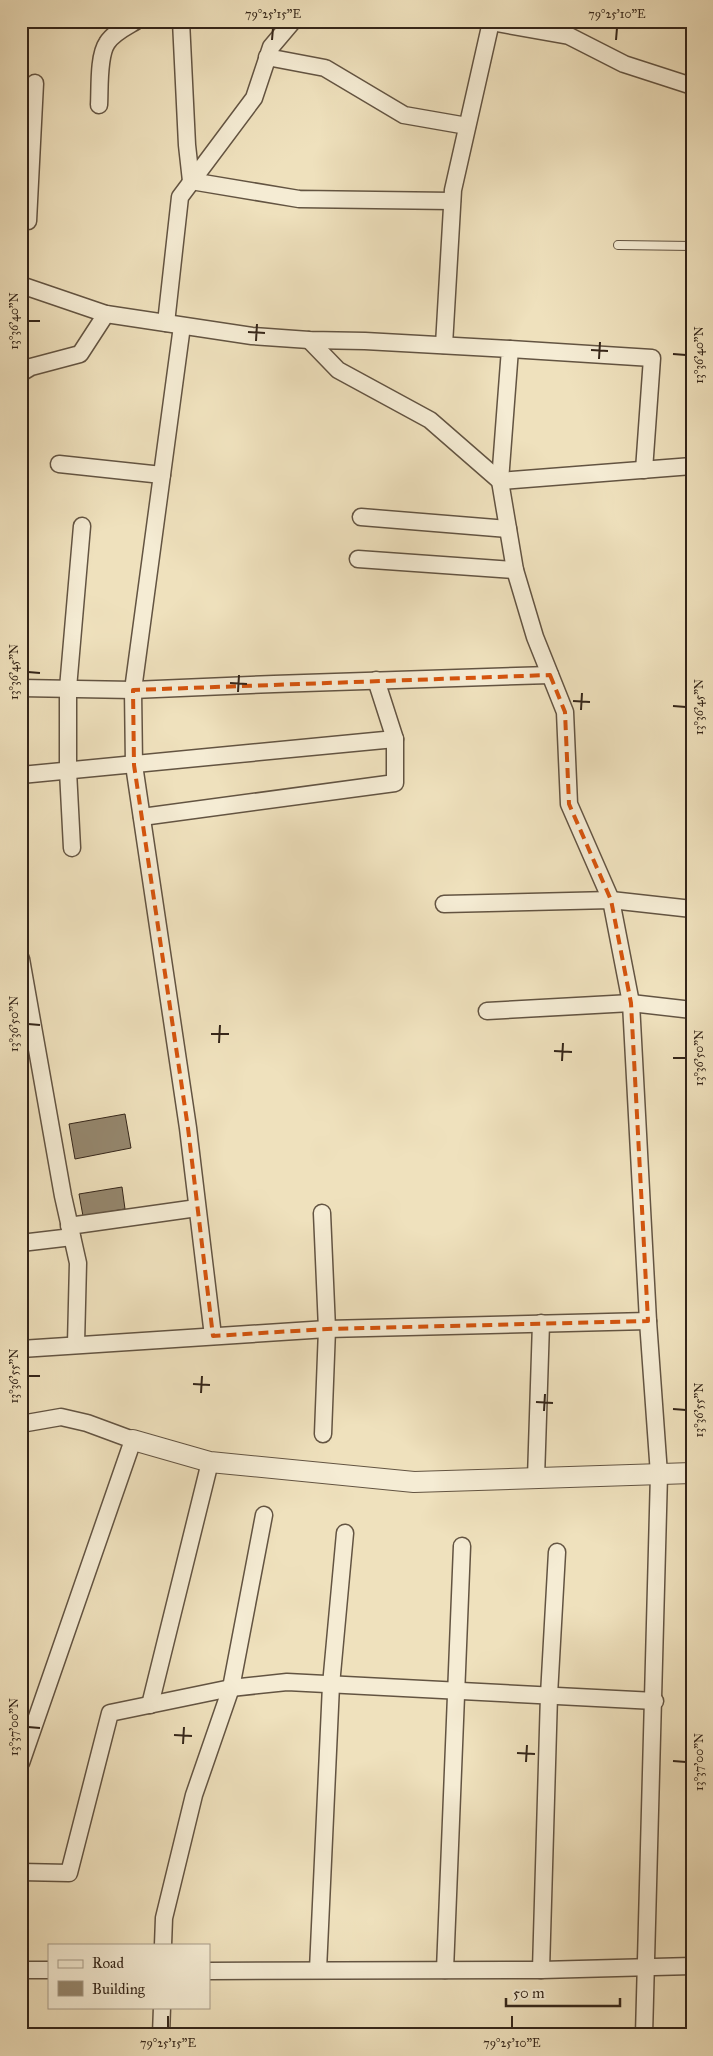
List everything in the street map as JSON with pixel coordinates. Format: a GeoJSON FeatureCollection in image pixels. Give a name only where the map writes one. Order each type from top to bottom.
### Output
{"type":"FeatureCollection","features":[{"type":"Feature","properties":{"kind":"street"},"geometry":{"type":"LineString","coordinates":[[99,105],[103,53],[107,42],[115,34],[136,21]]}},
{"type":"Feature","properties":{"kind":"street"},"geometry":{"type":"LineString","coordinates":[[181,21],[187,145],[191,181]]}},
{"type":"Feature","properties":{"kind":"street"},"geometry":{"type":"LineString","coordinates":[[212,1336],[188,1128],[134,765],[133,690],[162,475],[174,324],[180,196],[254,98],[271,47],[293,21]]}},
{"type":"Feature","properties":{"kind":"street"},"geometry":{"type":"LineString","coordinates":[[444,345],[453,190],[490,21],[569,36],[624,64],[692,86]]}},
{"type":"Feature","properties":{"kind":"street"},"geometry":{"type":"LineString","coordinates":[[268,57],[325,68],[404,115],[467,126]]}},
{"type":"Feature","properties":{"kind":"street"},"geometry":{"type":"LineString","coordinates":[[21,220],[28,220],[36,83]]}},
{"type":"Feature","properties":{"kind":"street"},"geometry":{"type":"LineString","coordinates":[[191,181],[299,199],[452,201]]}},
{"type":"Feature","properties":{"kind":"street"},"geometry":{"type":"LineString","coordinates":[[21,285],[106,314],[252,336],[444,345],[652,358],[644,470]]}},
{"type":"Feature","properties":{"kind":"street"},"geometry":{"type":"LineString","coordinates":[[21,373],[31,367],[80,354],[106,314]]}},
{"type":"Feature","properties":{"kind":"street"},"geometry":{"type":"LineString","coordinates":[[308,340],[338,370],[430,420],[500,481],[692,466]]}},
{"type":"Feature","properties":{"kind":"street"},"geometry":{"type":"LineString","coordinates":[[510,349],[500,481],[515,570],[535,637],[565,712],[569,804],[611,900],[632,1003],[648,1320],[660,1474],[644,2035]]}},
{"type":"Feature","properties":{"kind":"street"},"geometry":{"type":"LineString","coordinates":[[59,464],[162,475]]}},
{"type":"Feature","properties":{"kind":"street"},"geometry":{"type":"LineString","coordinates":[[361,517],[508,528]]}},
{"type":"Feature","properties":{"kind":"street"},"geometry":{"type":"LineString","coordinates":[[72,848],[68,771],[68,688],[82,526]]}},
{"type":"Feature","properties":{"kind":"street"},"geometry":{"type":"LineString","coordinates":[[358,559],[515,570]]}},
{"type":"Feature","properties":{"kind":"street"},"geometry":{"type":"LineString","coordinates":[[21,688],[133,690],[550,675]]}},
{"type":"Feature","properties":{"kind":"street"},"geometry":{"type":"LineString","coordinates":[[142,818],[395,783],[395,739],[376,680]]}},
{"type":"Feature","properties":{"kind":"street"},"geometry":{"type":"LineString","coordinates":[[21,775],[395,739]]}},
{"type":"Feature","properties":{"kind":"street"},"geometry":{"type":"LineString","coordinates":[[444,904],[611,900],[692,909]]}},
{"type":"Feature","properties":{"kind":"street"},"geometry":{"type":"LineString","coordinates":[[21,959],[78,1263],[76,1344]]}},
{"type":"Feature","properties":{"kind":"street"},"geometry":{"type":"LineString","coordinates":[[487,1011],[632,1003],[692,1010]]}},
{"type":"Feature","properties":{"kind":"street"},"geometry":{"type":"LineString","coordinates":[[21,1243],[71,1231],[197,1208]]}},
{"type":"Feature","properties":{"kind":"street"},"geometry":{"type":"LineString","coordinates":[[322,1213],[327,1329],[323,1434]]}},
{"type":"Feature","properties":{"kind":"street"},"geometry":{"type":"LineString","coordinates":[[21,1349],[327,1329],[648,1320]]}},
{"type":"Feature","properties":{"kind":"street"},"geometry":{"type":"LineString","coordinates":[[536,1478],[541,1323]]}},
{"type":"Feature","properties":{"kind":"street"},"geometry":{"type":"LineString","coordinates":[[21,1424],[61,1417],[87,1423],[132,1440],[210,1462],[414,1482],[692,1474]]}},
{"type":"Feature","properties":{"kind":"street"},"geometry":{"type":"LineString","coordinates":[[21,1763],[132,1440]]}},
{"type":"Feature","properties":{"kind":"street"},"geometry":{"type":"LineString","coordinates":[[150,1705],[210,1462]]}},
{"type":"Feature","properties":{"kind":"street"},"geometry":{"type":"LineString","coordinates":[[163,1944],[164,1918],[194,1795],[231,1688],[264,1515]]}},
{"type":"Feature","properties":{"kind":"street"},"geometry":{"type":"LineString","coordinates":[[318,1970],[331,1684],[345,1532]]}},
{"type":"Feature","properties":{"kind":"street"},"geometry":{"type":"LineString","coordinates":[[445,1970],[462,1546]]}},
{"type":"Feature","properties":{"kind":"street"},"geometry":{"type":"LineString","coordinates":[[541,1970],[549,1695],[557,1552]]}},
{"type":"Feature","properties":{"kind":"street"},"geometry":{"type":"LineString","coordinates":[[21,1872],[69,1873],[110,1713],[231,1688],[286,1682],[655,1701]]}},
{"type":"Feature","properties":{"kind":"street"},"geometry":{"type":"LineString","coordinates":[[210,1971],[541,1970],[692,1966]]}},
{"type":"Feature","properties":{"kind":"street"},"geometry":{"type":"LineString","coordinates":[[21,1970],[48,1970]]}},
{"type":"Feature","properties":{"kind":"street"},"geometry":{"type":"LineString","coordinates":[[161,2035],[162,2008]]}},
{"type":"Feature","properties":{"kind":"lane"},"geometry":{"type":"LineString","coordinates":[[618,245],[692,246]]}},
{"type":"Feature","properties":{"kind":"highlighted area"},"geometry":{"type":"Polygon","coordinates":[[[550,675],[565,712],[569,804],[611,900],[631,1003],[648,1321],[327,1329],[213,1336],[188,1128],[134,765],[133,690],[550,675]]]}},
{"type":"Feature","properties":{"kind":"building"},"geometry":{"type":"Polygon","coordinates":[[[125,1114],[131,1148],[75,1159],[69,1124],[125,1114]]]}},
{"type":"Feature","properties":{"kind":"building"},"geometry":{"type":"Polygon","coordinates":[[[122,1187],[125,1209],[83,1216],[79,1194],[122,1187]]]}}]}
